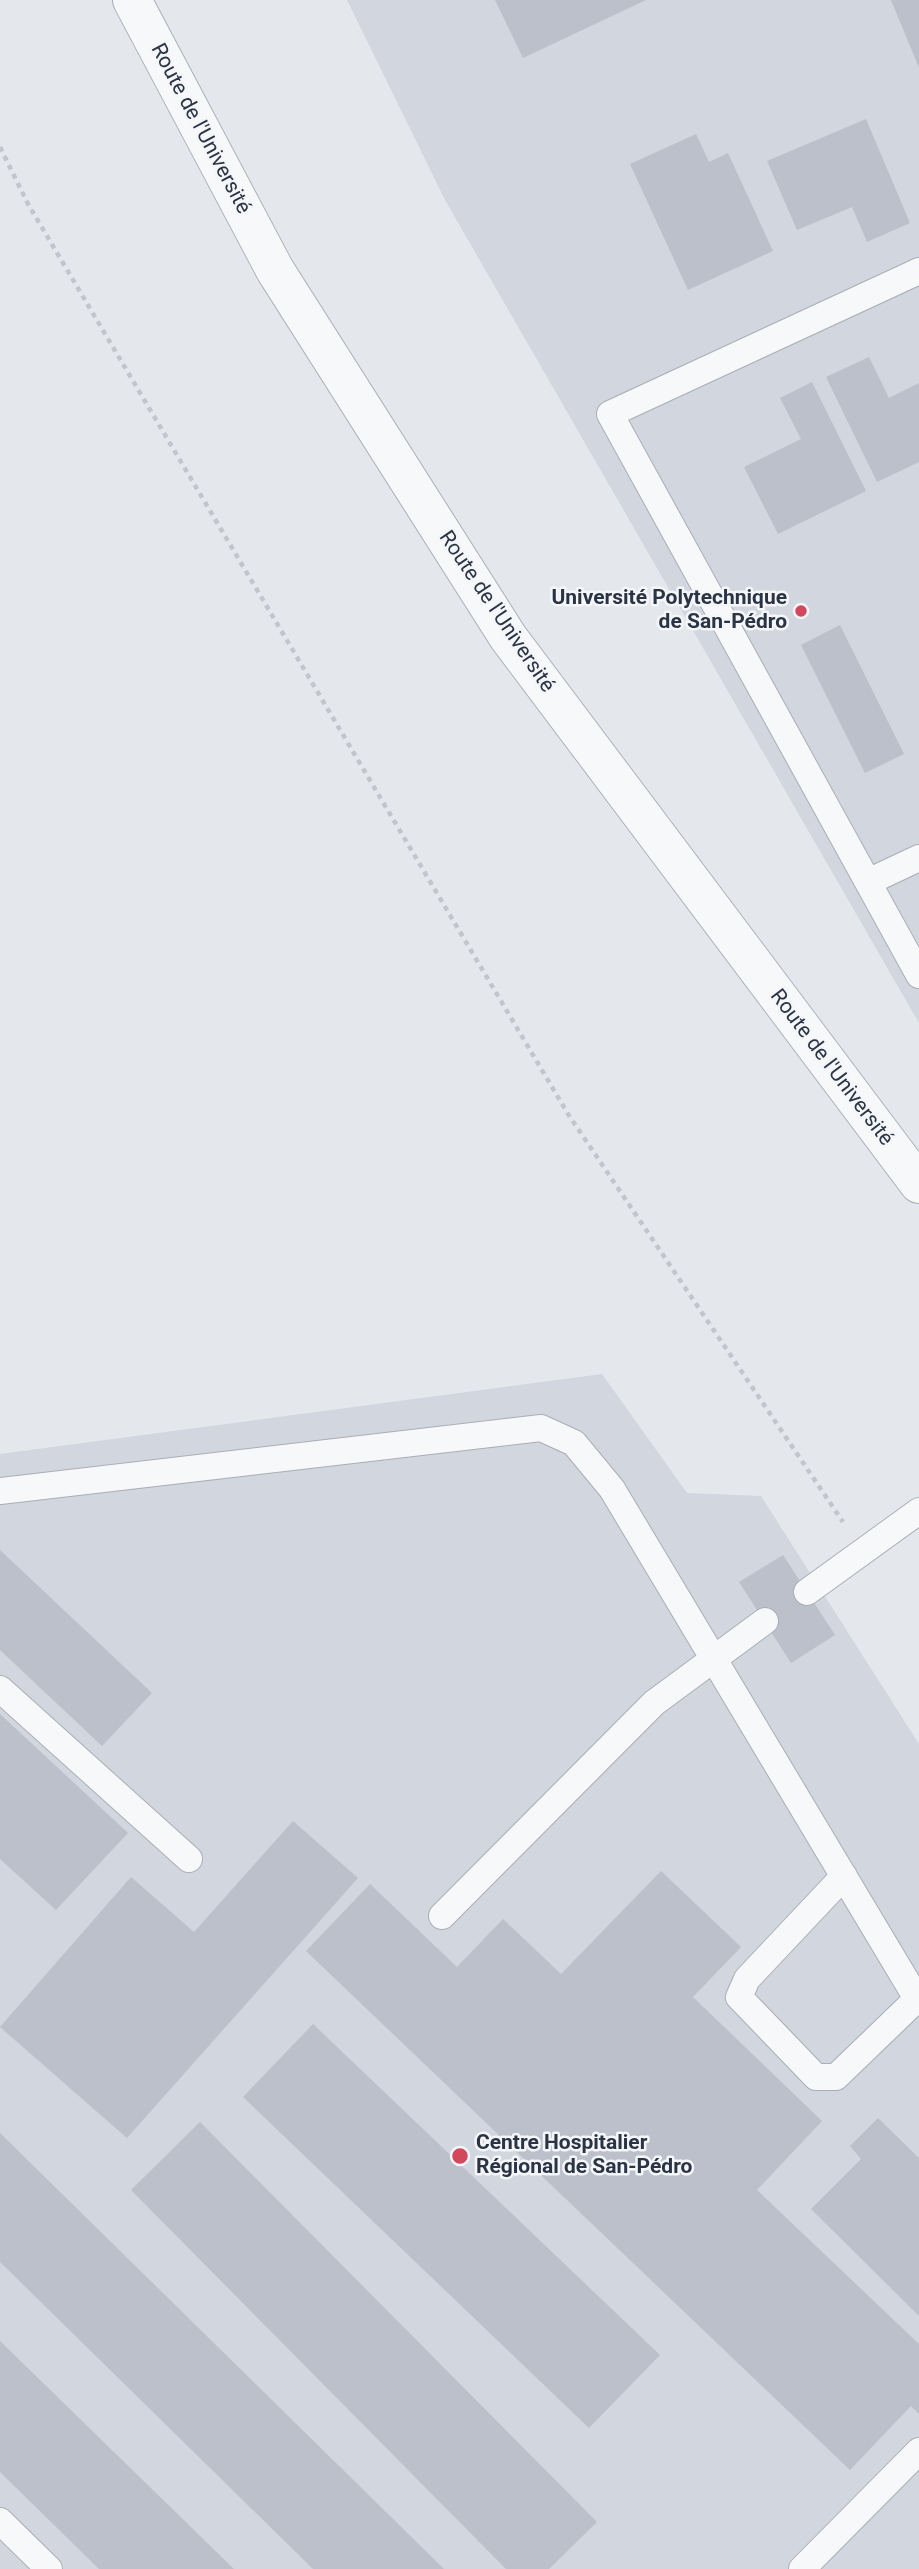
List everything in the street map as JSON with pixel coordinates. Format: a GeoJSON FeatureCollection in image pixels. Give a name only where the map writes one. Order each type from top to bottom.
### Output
{"type":"FeatureCollection","features":[{"type":"Feature","properties":{"kind":"street","name":"Route de l'Université"},"geometry":{"type":"LineString","coordinates":[[132,0],[275,270],[508,637],[919,1185]]}},
{"type":"Feature","properties":{"kind":"lane"},"geometry":{"type":"LineString","coordinates":[[919,271],[610,414],[919,975]]}},
{"type":"Feature","properties":{"kind":"lane"},"geometry":{"type":"LineString","coordinates":[[868,882],[919,858]]}},
{"type":"Feature","properties":{"kind":"lane"},"geometry":{"type":"LineString","coordinates":[[0,1491],[541,1427],[574,1443],[612,1489],[844,1876],[918,2001],[836,2077],[816,2077],[739,1997],[747,1979],[844,1876]]}},
{"type":"Feature","properties":{"kind":"lane"},"geometry":{"type":"LineString","coordinates":[[807,1592],[919,1511]]}},
{"type":"Feature","properties":{"kind":"lane"},"geometry":{"type":"LineString","coordinates":[[442,1916],[654,1703],[765,1621]]}},
{"type":"Feature","properties":{"kind":"lane"},"geometry":{"type":"LineString","coordinates":[[0,1689],[189,1859]]}},
{"type":"Feature","properties":{"kind":"lane"},"geometry":{"type":"LineString","coordinates":[[802,2569],[919,2451]]}},
{"type":"Feature","properties":{"kind":"lane"},"geometry":{"type":"LineString","coordinates":[[0,2521],[49,2569]]}},
{"type":"Feature","properties":{"kind":"path"},"geometry":{"type":"LineString","coordinates":[[0,147],[27,204],[568,1114],[863,1552]]}},
{"type":"Feature","properties":{"kind":"shaded area","name":"Université Polytechnique de San-Pédro"},"geometry":{"type":"Polygon","coordinates":[[[347,0],[919,0],[919,1023],[445,200],[347,0]]]}},
{"type":"Feature","properties":{"kind":"shaded area","name":"Centre Hospitalier Régional de San-Pédro"},"geometry":{"type":"Polygon","coordinates":[[[602,1374],[687,1493],[761,1496],[919,1744],[919,2569],[0,2569],[0,1454],[602,1374]]]}},
{"type":"Feature","properties":{"kind":"building"},"geometry":{"type":"Polygon","coordinates":[[[495,0],[646,0],[523,58],[495,0]]]}},
{"type":"Feature","properties":{"kind":"building"},"geometry":{"type":"Polygon","coordinates":[[[891,0],[919,0],[919,68],[891,0]]]}},
{"type":"Feature","properties":{"kind":"building"},"geometry":{"type":"Polygon","coordinates":[[[866,119],[910,223],[867,242],[852,207],[797,230],[767,161],[866,119]]]}},
{"type":"Feature","properties":{"kind":"building"},"geometry":{"type":"Polygon","coordinates":[[[696,134],[709,162],[728,153],[773,251],[688,290],[630,164],[696,134]]]}},
{"type":"Feature","properties":{"kind":"building"},"geometry":{"type":"Polygon","coordinates":[[[869,357],[889,398],[919,383],[919,462],[877,482],[826,377],[869,357]]]}},
{"type":"Feature","properties":{"kind":"building"},"geometry":{"type":"Polygon","coordinates":[[[812,382],[866,491],[778,534],[744,467],[801,439],[780,398],[812,382]]]}},
{"type":"Feature","properties":{"kind":"building"},"geometry":{"type":"Polygon","coordinates":[[[840,625],[904,754],[865,773],[801,645],[840,625]]]}},
{"type":"Feature","properties":{"kind":"building"},"geometry":{"type":"Polygon","coordinates":[[[0,1550],[152,1693],[102,1746],[0,1650],[0,1550]]]}},
{"type":"Feature","properties":{"kind":"building"},"geometry":{"type":"Polygon","coordinates":[[[783,1555],[835,1635],[791,1663],[739,1582],[783,1555]]]}},
{"type":"Feature","properties":{"kind":"building"},"geometry":{"type":"Polygon","coordinates":[[[0,1714],[128,1833],[56,1910],[0,1859],[0,1714]]]}},
{"type":"Feature","properties":{"kind":"building"},"geometry":{"type":"Polygon","coordinates":[[[293,1821],[358,1878],[127,2138],[0,2027],[131,1877],[194,1932],[293,1821]]]}},
{"type":"Feature","properties":{"kind":"building"},"geometry":{"type":"Polygon","coordinates":[[[661,1871],[741,1947],[693,1997],[822,2121],[757,2190],[919,2344],[919,2414],[911,2406],[850,2470],[306,1951],[370,1884],[457,1967],[503,1919],[561,1974],[661,1871]]]}},
{"type":"Feature","properties":{"kind":"building"},"geometry":{"type":"Polygon","coordinates":[[[313,2024],[660,2355],[589,2428],[243,2097],[313,2024]]]}},
{"type":"Feature","properties":{"kind":"building"},"geometry":{"type":"Polygon","coordinates":[[[878,2118],[919,2158],[919,2316],[811,2209],[861,2159],[850,2146],[878,2118]]]}},
{"type":"Feature","properties":{"kind":"building"},"geometry":{"type":"Polygon","coordinates":[[[200,2122],[597,2522],[549,2569],[506,2569],[131,2190],[200,2122]]]}},
{"type":"Feature","properties":{"kind":"building"},"geometry":{"type":"Polygon","coordinates":[[[0,2133],[444,2569],[313,2569],[0,2262],[0,2133]]]}},
{"type":"Feature","properties":{"kind":"building"},"geometry":{"type":"Polygon","coordinates":[[[0,2341],[234,2569],[99,2569],[0,2472],[0,2341]]]}},
{"type":"Feature","properties":{"kind":"place","name":"Université Polytechnique de San-Pédro"},"geometry":{"type":"Point","coordinates":[801,611]}},
{"type":"Feature","properties":{"kind":"place","name":"Centre Hospitalier Régional de San-Pédro"},"geometry":{"type":"Point","coordinates":[460,2156]}}]}
